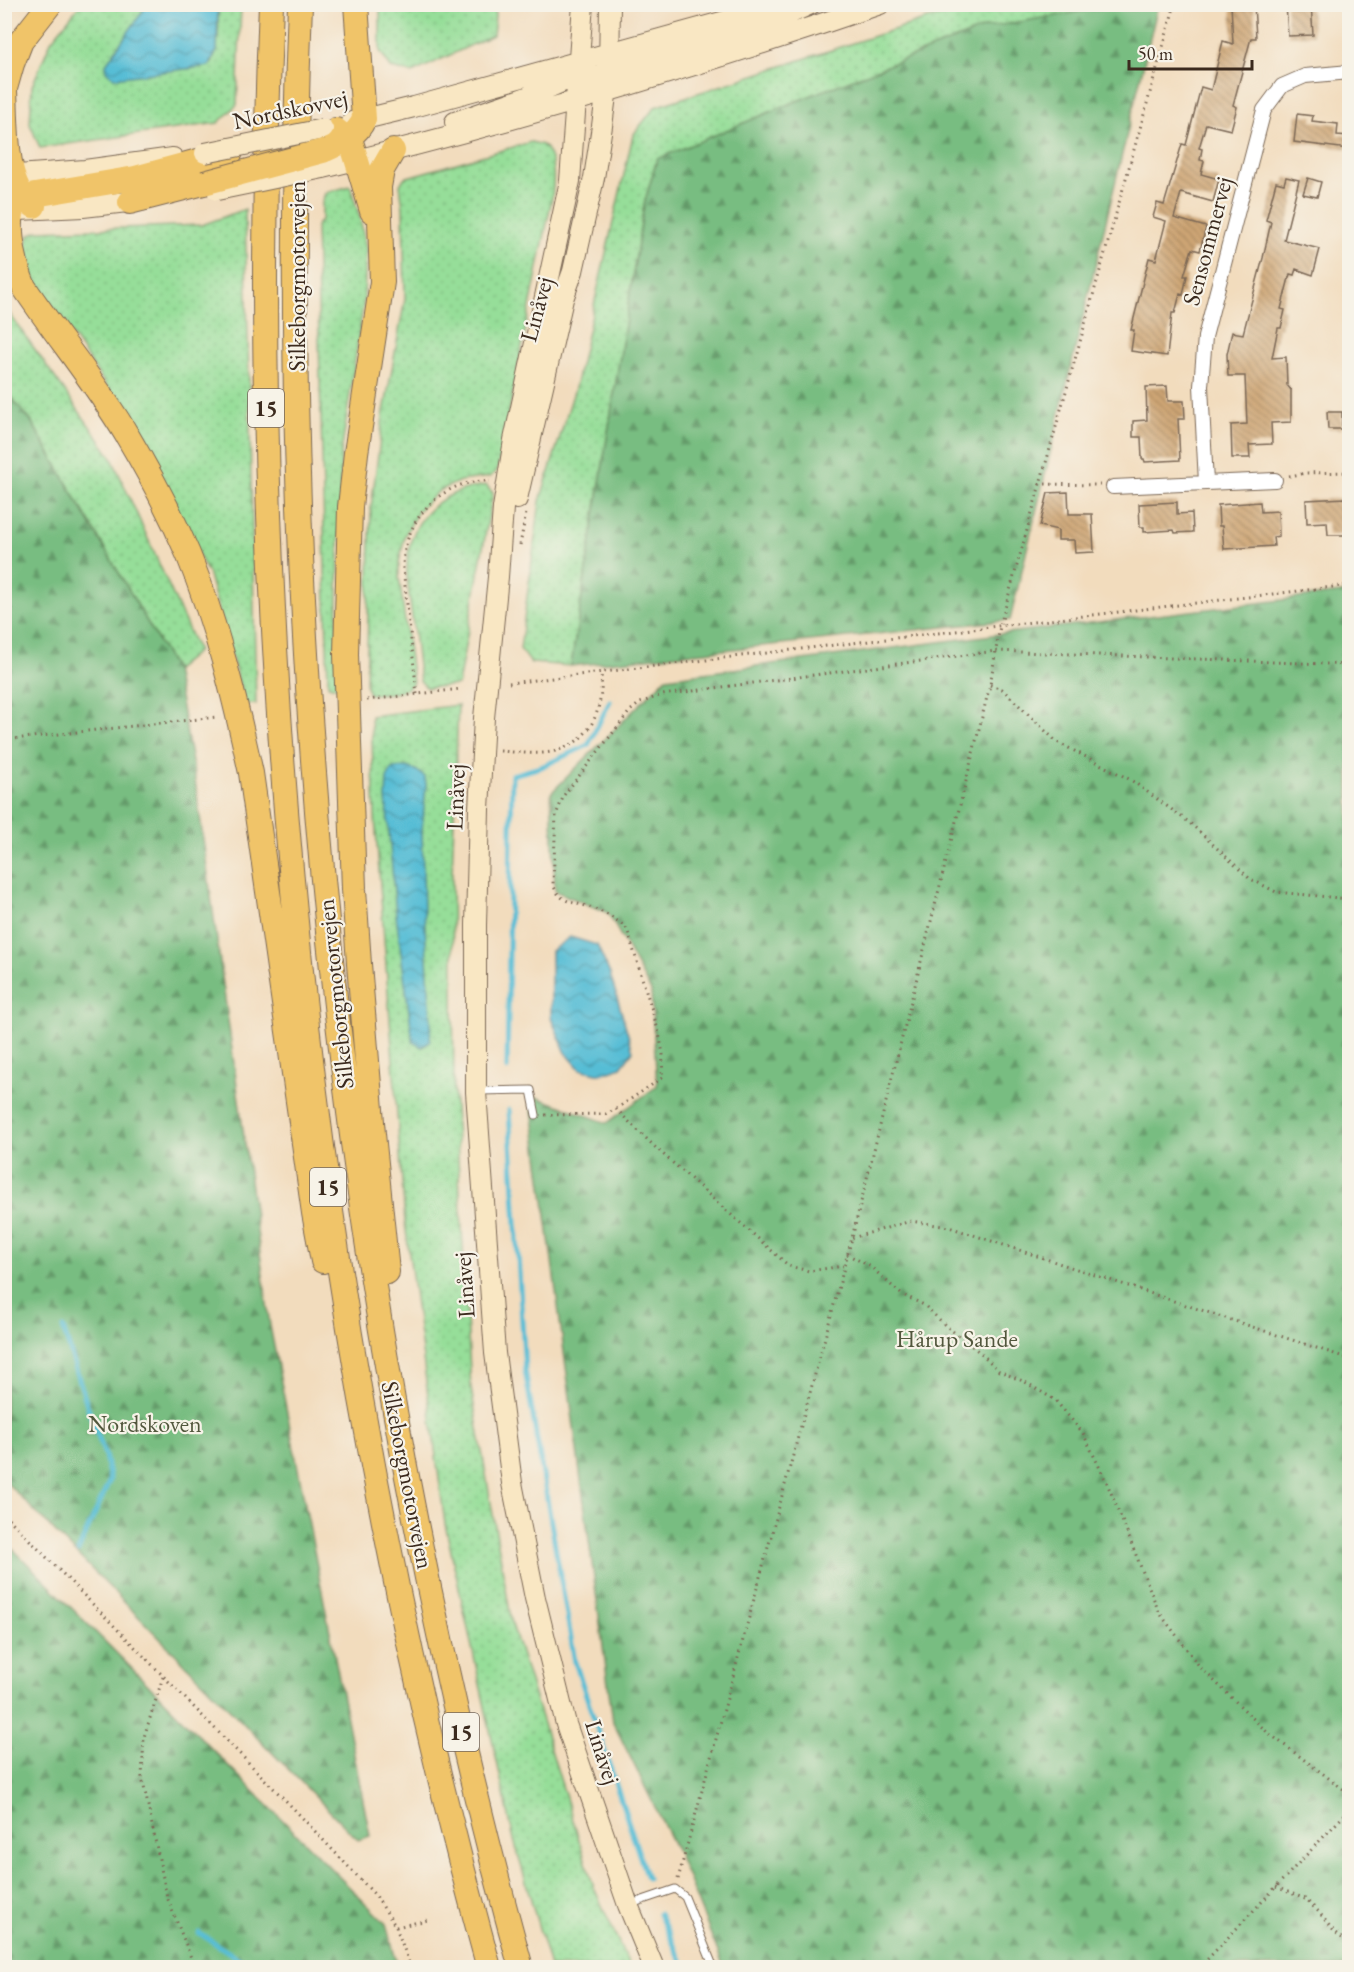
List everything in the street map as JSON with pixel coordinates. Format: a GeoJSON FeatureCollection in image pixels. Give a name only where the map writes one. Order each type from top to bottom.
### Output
{"type":"FeatureCollection","features":[{"type":"Feature","properties":{"kind":"highway"},"geometry":{"type":"LineString","coordinates":[[50,4],[21,41],[5,91],[11,194],[10,247],[15,267],[24,287],[105,399],[150,478],[188,554],[235,700],[251,773],[314,1213],[333,1312],[391,1559]]}},
{"type":"Feature","properties":{"kind":"highway","name":"Silkeborgmotorvejen"},"geometry":{"type":"LineString","coordinates":[[271,4],[265,359],[268,509],[286,812],[300,970],[321,1140],[346,1308],[391,1559],[433,1747],[489,1968]]}},
{"type":"Feature","properties":{"kind":"highway","name":"Silkeborgmotorvejen"},"geometry":{"type":"LineString","coordinates":[[300,4],[295,207],[295,363],[299,518],[310,719],[331,969],[351,1134],[376,1304],[410,1495],[463,1743],[521,1968]]}},
{"type":"Feature","properties":{"kind":"highway"},"geometry":{"type":"LineString","coordinates":[[11,194],[135,177],[205,172],[329,143],[361,127],[364,119],[356,4]]}},
{"type":"Feature","properties":{"kind":"highway"},"geometry":{"type":"LineString","coordinates":[[130,202],[205,172],[264,141]]}},
{"type":"Feature","properties":{"kind":"highway"},"geometry":{"type":"LineString","coordinates":[[329,143],[352,145],[380,240]]}},
{"type":"Feature","properties":{"kind":"highway"},"geometry":{"type":"LineString","coordinates":[[393,151],[381,170],[379,187],[382,282],[350,507],[346,654],[354,889],[359,964],[373,1134],[410,1495]]}},
{"type":"Feature","properties":{"kind":"highway"},"geometry":{"type":"LineString","coordinates":[[11,194],[44,209]]}},
{"type":"Feature","properties":{"kind":"main road"},"geometry":{"type":"LineString","coordinates":[[583,4],[594,75]]}},
{"type":"Feature","properties":{"kind":"main road"},"geometry":{"type":"LineString","coordinates":[[594,75],[597,4]]}},
{"type":"Feature","properties":{"kind":"main road"},"geometry":{"type":"LineString","coordinates":[[594,75],[610,4]]}},
{"type":"Feature","properties":{"kind":"main road"},"geometry":{"type":"LineString","coordinates":[[594,75],[787,4]]}},
{"type":"Feature","properties":{"kind":"main road"},"geometry":{"type":"LineString","coordinates":[[594,75],[769,23],[812,4]]}},
{"type":"Feature","properties":{"kind":"main road"},"geometry":{"type":"LineString","coordinates":[[594,75],[636,83],[782,38],[880,4]]}},
{"type":"Feature","properties":{"kind":"main road","name":"Nordskovvej"},"geometry":{"type":"LineString","coordinates":[[364,119],[594,75]]}},
{"type":"Feature","properties":{"kind":"main road","name":"Nordskovvej"},"geometry":{"type":"LineString","coordinates":[[264,141],[329,143],[356,161],[393,151],[459,120],[594,75]]}},
{"type":"Feature","properties":{"kind":"main road","name":"Linåvej"},"geometry":{"type":"LineString","coordinates":[[498,577],[563,299],[573,271],[594,178],[594,75]]}},
{"type":"Feature","properties":{"kind":"main road","name":"Linåvej"},"geometry":{"type":"LineString","coordinates":[[594,75],[512,451],[503,508],[483,718],[476,925],[476,1092],[495,1353],[512,1483],[535,1598],[566,1724],[628,1905],[654,1968]]}},
{"type":"Feature","properties":{"kind":"main road"},"geometry":{"type":"LineString","coordinates":[[44,209],[130,202]]}},
{"type":"Feature","properties":{"kind":"street","name":"Sensommervej"},"geometry":{"type":"LineString","coordinates":[[1206,483],[1201,386],[1205,337],[1264,110],[1282,86],[1305,76],[1350,72]]}},
{"type":"Feature","properties":{"kind":"street"},"geometry":{"type":"LineString","coordinates":[[1113,487],[1275,480]]}},
{"type":"Feature","properties":{"kind":"lane"},"geometry":{"type":"LineString","coordinates":[[476,1092],[531,1090],[536,1115]]}},
{"type":"Feature","properties":{"kind":"lane"},"geometry":{"type":"LineString","coordinates":[[628,1905],[675,1889],[685,1897],[714,1968]]}},
{"type":"Feature","properties":{"kind":"path"},"geometry":{"type":"LineString","coordinates":[[675,1889],[852,1238],[990,685],[1000,626],[1175,4]]}},
{"type":"Feature","properties":{"kind":"path"},"geometry":{"type":"LineString","coordinates":[[1275,480],[1306,473],[1350,472]]}},
{"type":"Feature","properties":{"kind":"path"},"geometry":{"type":"LineString","coordinates":[[417,694],[403,568],[404,550],[410,532],[430,502],[445,492],[470,482],[494,481]]}},
{"type":"Feature","properties":{"kind":"path"},"geometry":{"type":"LineString","coordinates":[[1039,484],[1113,487]]}},
{"type":"Feature","properties":{"kind":"path"},"geometry":{"type":"LineString","coordinates":[[518,554],[526,512]]}},
{"type":"Feature","properties":{"kind":"path"},"geometry":{"type":"LineString","coordinates":[[509,683],[1350,585]]}},
{"type":"Feature","properties":{"kind":"path"},"geometry":{"type":"LineString","coordinates":[[536,1115],[606,1114],[662,1078],[663,1054],[659,1033],[627,929],[618,920],[593,908],[568,902],[556,893],[553,884],[556,814],[564,795],[630,711],[640,703],[662,695],[996,651],[1350,665]]}},
{"type":"Feature","properties":{"kind":"path"},"geometry":{"type":"LineString","coordinates":[[498,751],[550,752],[564,748],[577,740],[588,730],[598,710],[602,688],[601,673]]}},
{"type":"Feature","properties":{"kind":"path"},"geometry":{"type":"LineString","coordinates":[[990,685],[1002,688],[1057,742],[1131,780],[1181,816],[1249,878],[1276,892],[1350,898]]}},
{"type":"Feature","properties":{"kind":"path"},"geometry":{"type":"LineString","coordinates":[[365,700],[461,688]]}},
{"type":"Feature","properties":{"kind":"path"},"geometry":{"type":"LineString","coordinates":[[4,740],[220,717]]}},
{"type":"Feature","properties":{"kind":"path"},"geometry":{"type":"LineString","coordinates":[[616,1109],[655,1148],[789,1266],[809,1271],[843,1266]]}},
{"type":"Feature","properties":{"kind":"path"},"geometry":{"type":"LineString","coordinates":[[852,1238],[911,1221],[949,1227],[1350,1359]]}},
{"type":"Feature","properties":{"kind":"path"},"geometry":{"type":"LineString","coordinates":[[847,1254],[871,1267],[901,1294],[924,1305],[999,1371],[1025,1382],[1055,1400],[1083,1433],[1107,1483],[1159,1612],[1200,1667],[1268,1732],[1350,1794]]}},
{"type":"Feature","properties":{"kind":"path"},"geometry":{"type":"LineString","coordinates":[[4,1514],[294,1809],[376,1896],[396,1927],[411,1968]]}},
{"type":"Feature","properties":{"kind":"path"},"geometry":{"type":"LineString","coordinates":[[163,1676],[144,1737],[142,1777],[167,1897],[195,1968]]}},
{"type":"Feature","properties":{"kind":"path"},"geometry":{"type":"LineString","coordinates":[[1199,1968],[1350,1809]]}},
{"type":"Feature","properties":{"kind":"path"},"geometry":{"type":"LineString","coordinates":[[1276,1887],[1305,1899],[1350,1945]]}},
{"type":"Feature","properties":{"kind":"path"},"geometry":{"type":"LineString","coordinates":[[396,1927],[428,1920]]}},
{"type":"Feature","properties":{"kind":"green space"},"geometry":{"type":"Polygon","coordinates":[[[80,5],[147,5],[136,22],[212,63],[217,42],[218,5],[241,5],[237,105],[218,123],[40,148],[30,124],[32,86],[51,41],[80,5]]]}},
{"type":"Feature","properties":{"kind":"green space"},"geometry":{"type":"Polygon","coordinates":[[[380,5],[496,5],[493,35],[412,73],[391,68],[380,51],[380,5]]]}},
{"type":"Feature","properties":{"kind":"green space"},"geometry":{"type":"Polygon","coordinates":[[[999,5],[1128,5],[657,159],[644,205],[571,666],[531,663],[520,649],[540,501],[575,388],[633,135],[655,107],[927,19],[999,5]]]}},
{"type":"Feature","properties":{"kind":"green space"},"geometry":{"type":"Polygon","coordinates":[[[1117,5],[1158,5],[1010,620],[571,666],[644,205],[657,159],[789,104],[984,28],[1117,5]]]}},
{"type":"Feature","properties":{"kind":"green space"},"geometry":{"type":"Polygon","coordinates":[[[531,142],[543,145],[550,156],[553,191],[497,471],[490,477],[460,481],[439,491],[418,511],[405,535],[399,563],[413,682],[400,692],[369,694],[366,686],[371,508],[383,417],[405,299],[403,208],[400,185],[404,178],[531,142]]]}},
{"type":"Feature","properties":{"kind":"green space"},"geometry":{"type":"Polygon","coordinates":[[[350,186],[360,218],[366,249],[364,300],[341,454],[336,687],[328,685],[316,226],[322,219],[322,203],[325,193],[350,186]]]}},
{"type":"Feature","properties":{"kind":"green space"},"geometry":{"type":"Polygon","coordinates":[[[245,209],[256,704],[245,704],[209,575],[132,424],[34,279],[26,247],[29,235],[38,231],[202,225],[245,209]]]}},
{"type":"Feature","properties":{"kind":"green space"},"geometry":{"type":"Polygon","coordinates":[[[4,306],[111,456],[198,651],[175,670],[31,421],[5,390],[4,306]]]}},
{"type":"Feature","properties":{"kind":"green space","name":"Nordskoven"},"geometry":{"type":"Polygon","coordinates":[[[4,390],[31,421],[175,670],[194,773],[270,1326],[370,1836],[358,1840],[5,1481],[4,390]]]}},
{"type":"Feature","properties":{"kind":"green space"},"geometry":{"type":"Polygon","coordinates":[[[486,485],[493,493],[458,685],[427,688],[420,681],[408,588],[408,552],[419,523],[428,511],[453,494],[486,485]]]}},
{"type":"Feature","properties":{"kind":"green space","name":"Hårup Sande"},"geometry":{"type":"Polygon","coordinates":[[[1349,592],[1349,1967],[724,1967],[679,1856],[613,1722],[530,1095],[607,1123],[657,1086],[651,991],[608,913],[555,891],[551,793],[666,678],[1007,633],[1349,592]]]}},
{"type":"Feature","properties":{"kind":"green space"},"geometry":{"type":"Polygon","coordinates":[[[458,705],[452,876],[454,1088],[471,1388],[512,1624],[594,1888],[630,1967],[550,1967],[514,1840],[445,1524],[405,1223],[375,817],[371,716],[458,705]]]}},
{"type":"Feature","properties":{"kind":"green space"},"geometry":{"type":"Polygon","coordinates":[[[4,1540],[386,1924],[398,1967],[5,1967],[4,1540]]]}},
{"type":"Feature","properties":{"kind":"water"},"geometry":{"type":"Polygon","coordinates":[[[147,5],[218,5],[217,51],[209,66],[114,78],[106,71],[106,64],[147,5]]]}},
{"type":"Feature","properties":{"kind":"water"},"geometry":{"type":"Polygon","coordinates":[[[406,767],[416,770],[425,777],[426,785],[422,830],[424,911],[431,1021],[430,1041],[422,1047],[413,1042],[396,915],[386,798],[387,778],[393,768],[406,767]]]}},
{"type":"Feature","properties":{"kind":"water"},"geometry":{"type":"Polygon","coordinates":[[[570,937],[597,945],[610,974],[633,1051],[621,1067],[601,1074],[580,1069],[566,1053],[551,1018],[551,951],[570,937]]]}},
{"type":"Feature","properties":{"kind":"building"},"geometry":{"type":"Polygon","coordinates":[[[1231,4],[1254,4],[1256,38],[1251,38],[1233,105],[1237,107],[1231,130],[1206,124],[1199,148],[1202,149],[1200,160],[1204,161],[1201,174],[1219,179],[1213,202],[1181,193],[1174,218],[1206,227],[1200,251],[1192,249],[1184,276],[1187,276],[1183,295],[1180,294],[1175,313],[1172,313],[1167,356],[1131,351],[1134,330],[1131,330],[1149,258],[1156,260],[1166,221],[1153,217],[1157,203],[1164,205],[1182,144],[1186,145],[1201,87],[1211,90],[1223,41],[1233,44],[1231,4]]]}},
{"type":"Feature","properties":{"kind":"building"},"geometry":{"type":"Polygon","coordinates":[[[1286,4],[1311,4],[1313,35],[1288,36],[1286,4]]]}},
{"type":"Feature","properties":{"kind":"building"},"geometry":{"type":"Polygon","coordinates":[[[1297,114],[1313,116],[1312,121],[1338,124],[1337,135],[1349,136],[1348,149],[1294,142],[1297,114]]]}},
{"type":"Feature","properties":{"kind":"building"},"geometry":{"type":"Polygon","coordinates":[[[1286,177],[1299,180],[1284,240],[1320,249],[1313,275],[1296,269],[1294,275],[1290,274],[1281,309],[1285,310],[1281,328],[1278,328],[1272,358],[1286,357],[1287,385],[1291,390],[1291,422],[1271,423],[1272,444],[1249,445],[1250,458],[1232,458],[1231,425],[1247,424],[1245,376],[1228,376],[1227,354],[1232,332],[1243,334],[1271,222],[1266,220],[1276,182],[1284,184],[1286,177]]]}},
{"type":"Feature","properties":{"kind":"building"},"geometry":{"type":"Polygon","coordinates":[[[1308,178],[1321,182],[1317,197],[1303,194],[1308,178]]]}},
{"type":"Feature","properties":{"kind":"building"},"geometry":{"type":"Polygon","coordinates":[[[1167,386],[1168,401],[1184,401],[1185,419],[1178,419],[1180,460],[1145,462],[1142,459],[1141,437],[1133,437],[1133,421],[1147,420],[1146,387],[1167,386]]]}},
{"type":"Feature","properties":{"kind":"building"},"geometry":{"type":"Polygon","coordinates":[[[1327,412],[1342,412],[1342,429],[1328,429],[1327,412]]]}},
{"type":"Feature","properties":{"kind":"building"},"geometry":{"type":"Polygon","coordinates":[[[1068,492],[1069,514],[1092,514],[1094,552],[1075,553],[1074,540],[1058,540],[1058,530],[1040,526],[1048,493],[1068,492]]]}},
{"type":"Feature","properties":{"kind":"building"},"geometry":{"type":"Polygon","coordinates":[[[1346,498],[1348,535],[1328,535],[1327,522],[1307,523],[1306,500],[1346,498]]]}},
{"type":"Feature","properties":{"kind":"building"},"geometry":{"type":"Polygon","coordinates":[[[1177,502],[1177,514],[1192,513],[1193,532],[1175,533],[1174,530],[1144,532],[1144,527],[1140,527],[1139,504],[1177,502]]]}},
{"type":"Feature","properties":{"kind":"building"},"geometry":{"type":"Polygon","coordinates":[[[1260,502],[1261,512],[1278,511],[1279,536],[1273,537],[1274,546],[1224,549],[1222,526],[1219,526],[1218,505],[1260,502]]]}},
{"type":"Feature","properties":{"kind":"waterway"},"geometry":{"type":"LineString","coordinates":[[507,1069],[512,775],[541,767],[588,745],[610,701]]}},
{"type":"Feature","properties":{"kind":"waterway"},"geometry":{"type":"LineString","coordinates":[[509,1110],[525,1370],[575,1662],[647,1878]]}},
{"type":"Feature","properties":{"kind":"waterway"},"geometry":{"type":"LineString","coordinates":[[63,1328],[105,1455],[110,1480],[78,1551]]}},
{"type":"Feature","properties":{"kind":"waterway"},"geometry":{"type":"LineString","coordinates":[[659,1914],[685,1968]]}},
{"type":"Feature","properties":{"kind":"waterway"},"geometry":{"type":"LineString","coordinates":[[199,1933],[253,1968]]}}]}
